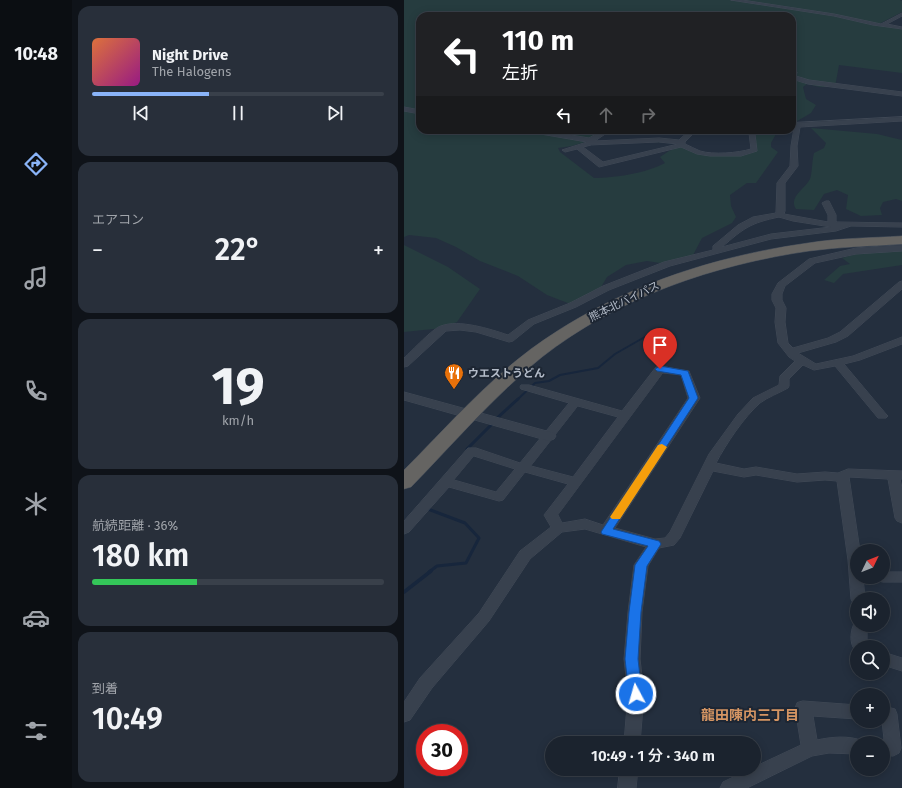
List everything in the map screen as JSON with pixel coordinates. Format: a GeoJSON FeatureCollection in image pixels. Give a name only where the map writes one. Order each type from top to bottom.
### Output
{"type":"FeatureCollection","features":[{"type":"Feature","properties":{"kind":"highway","name":"熊本北バイパス"},"geometry":{"type":"LineString","coordinates":[[407,476],[464,412],[483,384],[537,340],[585,310],[643,282],[698,264],[759,249],[835,238],[902,234]]}},
{"type":"Feature","properties":{"kind":"highway","name":"熊本北バイパス"},"geometry":{"type":"LineString","coordinates":[[464,412],[569,329],[628,297],[664,281],[720,264],[789,250],[833,244],[902,240]]}},
{"type":"Feature","properties":{"kind":"street"},"geometry":{"type":"LineString","coordinates":[[733,0],[834,15],[902,28]]}},
{"type":"Feature","properties":{"kind":"street"},"geometry":{"type":"LineString","coordinates":[[882,25],[902,14]]}},
{"type":"Feature","properties":{"kind":"street"},"geometry":{"type":"LineString","coordinates":[[796,78],[808,82],[902,94]]}},
{"type":"Feature","properties":{"kind":"street"},"geometry":{"type":"LineString","coordinates":[[404,109],[416,111]]}},
{"type":"Feature","properties":{"kind":"street"},"geometry":{"type":"LineString","coordinates":[[796,125],[902,119]]}},
{"type":"Feature","properties":{"kind":"street"},"geometry":{"type":"LineString","coordinates":[[552,134],[611,143],[663,139],[681,144],[699,152],[747,153],[755,150],[752,134]]}},
{"type":"Feature","properties":{"kind":"street"},"geometry":{"type":"LineString","coordinates":[[565,150],[578,147],[592,141],[602,134]]}},
{"type":"Feature","properties":{"kind":"street"},"geometry":{"type":"LineString","coordinates":[[578,147],[600,164],[681,144],[690,134]]}},
{"type":"Feature","properties":{"kind":"street"},"geometry":{"type":"LineString","coordinates":[[779,215],[781,183],[794,166],[796,134]]}},
{"type":"Feature","properties":{"kind":"street"},"geometry":{"type":"LineString","coordinates":[[826,203],[832,215],[832,225]]}},
{"type":"Feature","properties":{"kind":"street"},"geometry":{"type":"LineString","coordinates":[[710,253],[741,228],[756,220],[779,215],[801,221],[832,225],[902,225]]}},
{"type":"Feature","properties":{"kind":"street"},"geometry":{"type":"LineString","coordinates":[[404,364],[443,328],[452,327],[479,329],[508,339],[531,322],[667,264],[771,236],[836,229],[848,225]]}},
{"type":"Feature","properties":{"kind":"street"},"geometry":{"type":"LineString","coordinates":[[902,248],[856,251],[812,261],[780,285],[777,294],[781,308],[780,322],[783,343],[801,361],[814,367],[856,358],[902,340]]}},
{"type":"Feature","properties":{"kind":"street"},"geometry":{"type":"LineString","coordinates":[[791,352],[826,342],[844,334],[902,284]]}},
{"type":"Feature","properties":{"kind":"street"},"geometry":{"type":"LineString","coordinates":[[404,715],[426,683],[484,617],[525,555],[558,528],[585,524],[606,532],[655,544],[669,542],[675,535],[716,454],[742,416],[757,400],[784,386],[784,378],[801,361]]}},
{"type":"Feature","properties":{"kind":"street"},"geometry":{"type":"LineString","coordinates":[[838,363],[882,416]]}},
{"type":"Feature","properties":{"kind":"street"},"geometry":{"type":"LineString","coordinates":[[558,528],[550,515],[577,482],[660,369],[685,373],[694,398],[606,532]]}},
{"type":"Feature","properties":{"kind":"street"},"geometry":{"type":"LineString","coordinates":[[526,387],[626,416]]}},
{"type":"Feature","properties":{"kind":"street"},"geometry":{"type":"LineString","coordinates":[[404,396],[549,436]]}},
{"type":"Feature","properties":{"kind":"street"},"geometry":{"type":"LineString","coordinates":[[446,482],[499,497],[524,468],[576,401]]}},
{"type":"Feature","properties":{"kind":"street"},"geometry":{"type":"LineString","coordinates":[[404,529],[472,451],[524,468],[577,482]]}},
{"type":"Feature","properties":{"kind":"street"},"geometry":{"type":"LineString","coordinates":[[710,466],[744,473],[756,471],[798,478],[825,476],[843,478]]}},
{"type":"Feature","properties":{"kind":"street"},"geometry":{"type":"LineString","coordinates":[[852,544],[843,478],[843,475],[846,473],[898,475],[902,518]]}},
{"type":"Feature","properties":{"kind":"street"},"geometry":{"type":"LineString","coordinates":[[633,736],[636,694],[632,659],[635,612],[641,565],[655,544]]}},
{"type":"Feature","properties":{"kind":"street"},"geometry":{"type":"LineString","coordinates":[[890,577],[902,577]]}},
{"type":"Feature","properties":{"kind":"street"},"geometry":{"type":"LineString","coordinates":[[890,661],[902,666]]}},
{"type":"Feature","properties":{"kind":"street"},"geometry":{"type":"LineString","coordinates":[[810,748],[804,708],[850,711]]}},
{"type":"Feature","properties":{"kind":"street"},"geometry":{"type":"LineString","coordinates":[[890,722],[893,748],[890,748]]}},
{"type":"Feature","properties":{"kind":"street"},"geometry":{"type":"LineString","coordinates":[[729,788],[810,748],[829,745],[850,746]]}},
{"type":"Feature","properties":{"kind":"street"},"geometry":{"type":"LineString","coordinates":[[627,788],[628,776]]}},
{"type":"Feature","properties":{"kind":"green space"},"geometry":{"type":"Polygon","coordinates":[[[404,0],[902,1],[902,12],[877,25],[902,29],[902,73],[839,65],[835,87],[820,87],[807,84],[803,87],[806,99],[816,105],[811,113],[796,122],[796,12],[416,12],[416,134],[601,134],[572,146],[558,148],[560,152],[594,178],[630,174],[658,167],[665,163],[660,157],[682,145],[699,153],[733,154],[755,150],[756,134],[776,134],[771,143],[771,147],[778,152],[756,183],[747,183],[730,195],[731,206],[736,217],[732,223],[702,238],[692,257],[667,264],[647,261],[626,265],[607,277],[598,292],[573,305],[547,295],[518,276],[480,261],[456,247],[436,238],[409,235],[404,237],[404,0]]]}},
{"type":"Feature","properties":{"kind":"green space"},"geometry":{"type":"Polygon","coordinates":[[[811,128],[877,134],[902,140],[902,201],[896,199],[883,202],[880,208],[882,215],[861,216],[846,209],[848,195],[837,190],[824,194],[814,210],[796,209],[794,201],[798,193],[810,179],[814,153],[824,148],[826,143],[811,128]]]}},
{"type":"Feature","properties":{"kind":"green space"},"geometry":{"type":"Polygon","coordinates":[[[404,245],[448,267],[480,289],[457,322],[443,328],[404,332],[404,245]]]}},
{"type":"Feature","properties":{"kind":"green space"},"geometry":{"type":"Polygon","coordinates":[[[902,250],[902,265],[843,274],[834,283],[824,280],[840,266],[850,264],[842,258],[856,254],[902,250]]]}},
{"type":"Feature","properties":{"kind":"waterway"},"geometry":{"type":"LineString","coordinates":[[517,400],[535,383],[549,381],[560,375],[598,368],[615,354],[650,334]]}},
{"type":"Feature","properties":{"kind":"waterway"},"geometry":{"type":"LineString","coordinates":[[496,419],[518,399]]}},
{"type":"Feature","properties":{"kind":"waterway"},"geometry":{"type":"LineString","coordinates":[[467,449],[493,423]]}},
{"type":"Feature","properties":{"kind":"waterway"},"geometry":{"type":"LineString","coordinates":[[428,509],[465,523],[479,538],[466,563],[437,566],[429,572]]}},
{"type":"Feature","properties":{"kind":"waterway"},"geometry":{"type":"LineString","coordinates":[[404,592],[431,571]]}},
{"type":"Feature","properties":{"kind":"slow traffic"},"geometry":{"type":"LineString","coordinates":[[616,517],[662,447]]}},
{"type":"Feature","properties":{"kind":"place","name":"ウエストうどん"},"geometry":{"type":"Point","coordinates":[454,390]}},
{"type":"Feature","properties":{"kind":"district","name":"龍田陳内三丁目"},"geometry":{"type":"Point","coordinates":[750,715]}},
{"type":"Feature","properties":{"kind":"route"},"geometry":{"type":"LineString","coordinates":[[636,694],[632,659],[635,612],[641,565],[655,544],[606,532],[694,398],[685,373],[660,369]]}}]}
